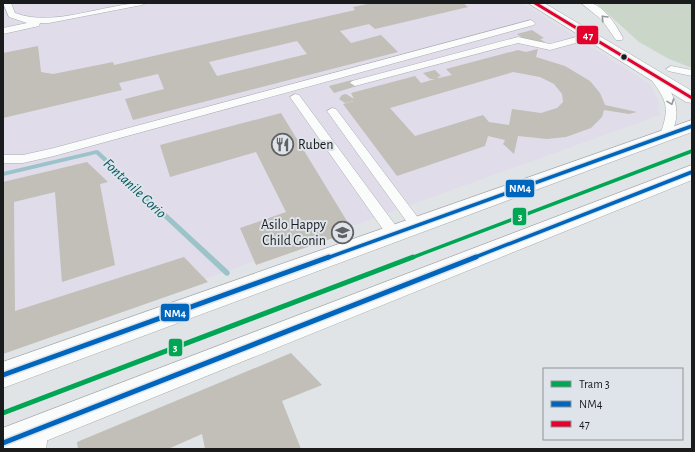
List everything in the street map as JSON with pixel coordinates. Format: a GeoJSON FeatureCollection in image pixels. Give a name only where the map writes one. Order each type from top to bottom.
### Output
{"type":"FeatureCollection","features":[{"type":"Feature","properties":{"kind":"street"},"geometry":{"type":"LineString","coordinates":[[535,3],[692,98]]}},
{"type":"Feature","properties":{"kind":"street"},"geometry":{"type":"LineString","coordinates":[[558,3],[692,81]]}},
{"type":"Feature","properties":{"kind":"street"},"geometry":{"type":"LineString","coordinates":[[3,375],[692,126]]}},
{"type":"Feature","properties":{"kind":"street"},"geometry":{"type":"LineString","coordinates":[[3,443],[39,438],[692,172]]}},
{"type":"Feature","properties":{"kind":"lane"},"geometry":{"type":"LineString","coordinates":[[3,32],[49,21],[142,3]]}},
{"type":"Feature","properties":{"kind":"lane"},"geometry":{"type":"LineString","coordinates":[[585,3],[596,9],[615,30],[619,38]]}},
{"type":"Feature","properties":{"kind":"lane"},"geometry":{"type":"LineString","coordinates":[[6,8],[12,15],[28,21],[49,21]]}},
{"type":"Feature","properties":{"kind":"lane"},"geometry":{"type":"LineString","coordinates":[[3,159],[23,159],[54,152],[531,23]]}},
{"type":"Feature","properties":{"kind":"lane"},"geometry":{"type":"LineString","coordinates":[[355,83],[518,40],[550,47],[591,36]]}},
{"type":"Feature","properties":{"kind":"lane"},"geometry":{"type":"LineString","coordinates":[[671,69],[692,73]]}},
{"type":"Feature","properties":{"kind":"lane"},"geometry":{"type":"LineString","coordinates":[[651,73],[667,92],[673,107],[671,120],[665,135]]}},
{"type":"Feature","properties":{"kind":"lane"},"geometry":{"type":"LineString","coordinates":[[295,97],[394,234]]}},
{"type":"Feature","properties":{"kind":"lane"},"geometry":{"type":"LineString","coordinates":[[332,111],[417,226]]}},
{"type":"Feature","properties":{"kind":"path"},"geometry":{"type":"LineString","coordinates":[[648,3],[654,7],[667,11],[679,10],[692,18]]}},
{"type":"Feature","properties":{"kind":"path"},"geometry":{"type":"LineString","coordinates":[[679,10],[683,7],[681,3]]}},
{"type":"Feature","properties":{"kind":"path"},"geometry":{"type":"LineString","coordinates":[[622,16],[654,7]]}},
{"type":"Feature","properties":{"kind":"path"},"geometry":{"type":"LineString","coordinates":[[620,12],[692,52]]}},
{"type":"Feature","properties":{"kind":"shaded area"},"geometry":{"type":"Polygon","coordinates":[[[3,3],[522,3],[650,84],[658,100],[660,115],[3,352],[3,3]]]}},
{"type":"Feature","properties":{"kind":"green space"},"geometry":{"type":"Polygon","coordinates":[[[596,3],[692,3],[692,68],[669,59],[639,42],[596,3]]]}},
{"type":"Feature","properties":{"kind":"building"},"geometry":{"type":"Polygon","coordinates":[[[372,3],[463,3],[468,7],[375,29],[369,24],[340,31],[351,43],[381,35],[398,52],[133,120],[125,99],[164,89],[158,74],[119,83],[122,90],[3,118],[3,53],[38,46],[41,72],[53,74],[113,62],[114,65],[355,10],[353,7],[372,3]],[[297,41],[209,62],[217,76],[307,54],[297,41]]]}},
{"type":"Feature","properties":{"kind":"building"},"geometry":{"type":"Polygon","coordinates":[[[532,30],[544,38],[540,39],[545,42],[525,40],[517,34],[532,30]]]}},
{"type":"Feature","properties":{"kind":"building"},"geometry":{"type":"Polygon","coordinates":[[[538,49],[536,57],[565,66],[590,81],[600,93],[605,105],[637,112],[629,114],[604,110],[602,117],[591,128],[566,137],[547,139],[518,136],[514,154],[503,144],[505,140],[488,136],[485,146],[397,176],[343,104],[354,101],[345,103],[339,99],[342,95],[346,94],[354,99],[351,93],[415,76],[421,83],[435,79],[430,79],[423,73],[435,70],[441,76],[437,77],[439,78],[452,75],[446,69],[518,50],[526,52],[538,49]],[[513,72],[390,108],[415,136],[483,115],[489,122],[509,125],[512,109],[541,113],[557,108],[563,102],[562,94],[554,84],[540,77],[513,72]]]}},
{"type":"Feature","properties":{"kind":"building"},"geometry":{"type":"Polygon","coordinates":[[[352,80],[357,86],[334,93],[329,86],[352,80]]]}},
{"type":"Feature","properties":{"kind":"building"},"geometry":{"type":"Polygon","coordinates":[[[281,113],[353,231],[256,265],[240,228],[286,212],[256,152],[170,177],[160,145],[281,113]]]}},
{"type":"Feature","properties":{"kind":"building"},"geometry":{"type":"Polygon","coordinates":[[[87,162],[108,182],[100,184],[115,265],[62,282],[55,192],[14,202],[15,311],[184,257],[208,282],[3,354],[3,182],[87,162]]]}},
{"type":"Feature","properties":{"kind":"building"},"geometry":{"type":"Polygon","coordinates":[[[291,353],[322,385],[282,401],[301,449],[205,449],[202,434],[168,449],[78,449],[77,442],[291,353]]]}},
{"type":"Feature","properties":{"kind":"waterway","name":"Fontanile Corio"},"geometry":{"type":"LineString","coordinates":[[3,174],[97,152],[227,273]]}},
{"type":"Feature","properties":{"kind":"tram line","name":"3"},"geometry":{"type":"LineString","coordinates":[[3,413],[692,151]]}},
{"type":"Feature","properties":{"kind":"transit line","name":"47"},"geometry":{"type":"LineString","coordinates":[[535,3],[692,98]]}},
{"type":"Feature","properties":{"kind":"transit line","name":"NM4"},"geometry":{"type":"LineString","coordinates":[[3,375],[692,126]]}},
{"type":"Feature","properties":{"kind":"transit line","name":"NM4"},"geometry":{"type":"LineString","coordinates":[[3,443],[692,172]]}},
{"type":"Feature","properties":{"kind":"place","name":"Ruben"},"geometry":{"type":"Point","coordinates":[282,144]}},
{"type":"Feature","properties":{"kind":"place","name":"Asilo Happy Child Gonin"},"geometry":{"type":"Point","coordinates":[342,232]}}]}
